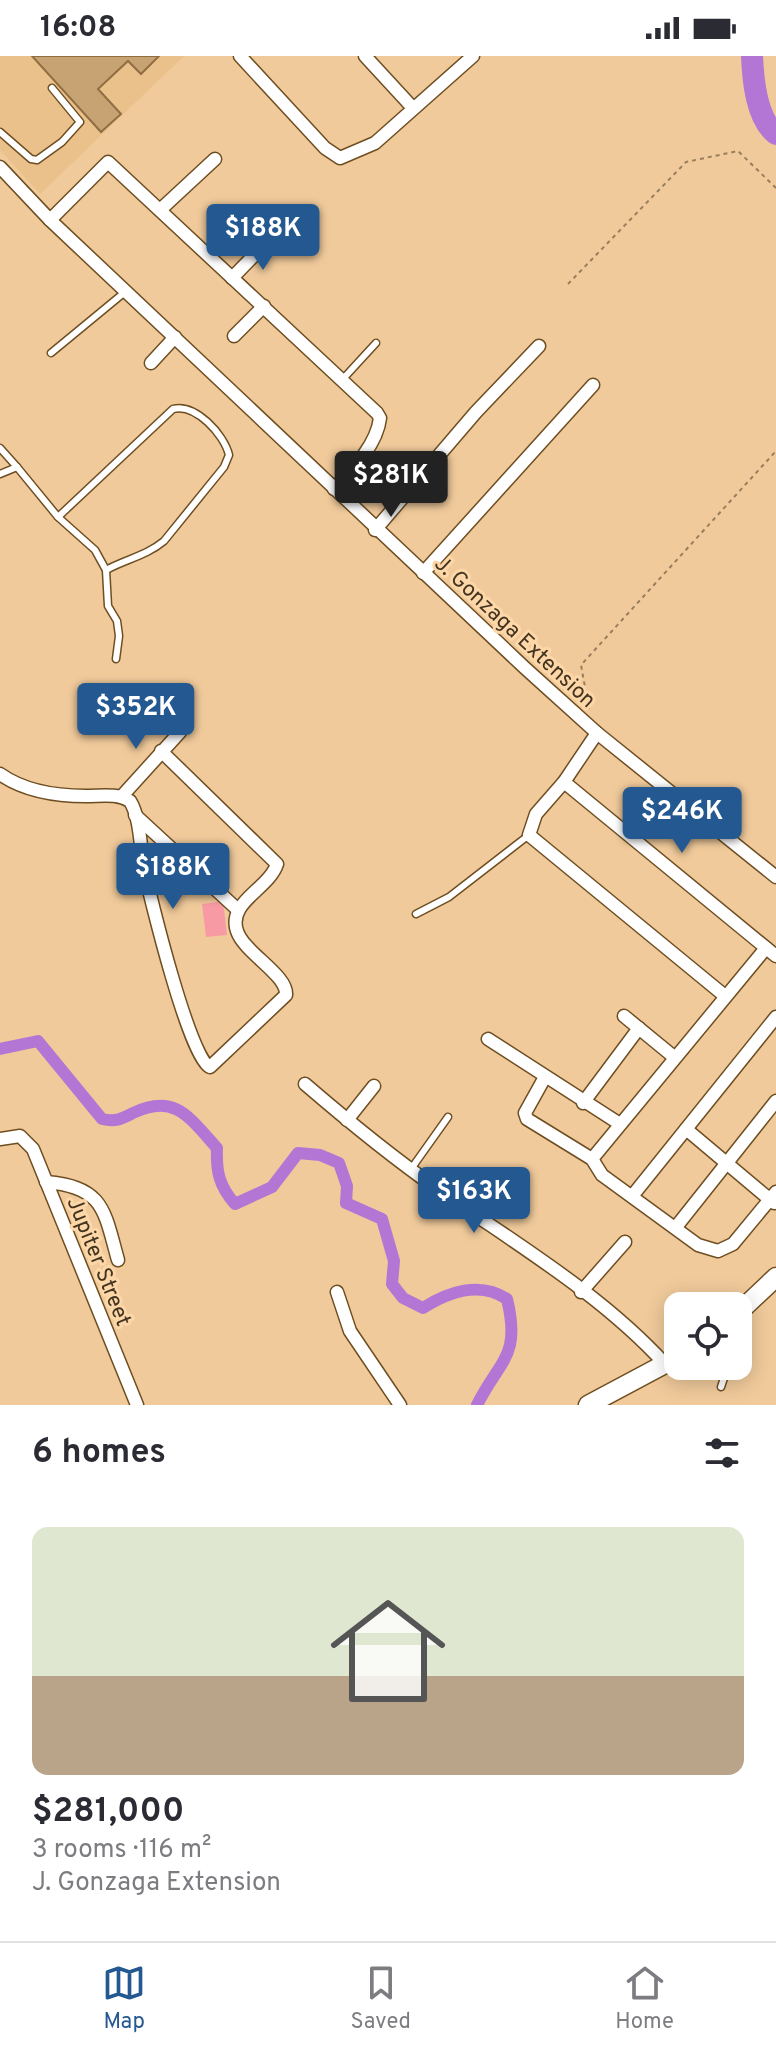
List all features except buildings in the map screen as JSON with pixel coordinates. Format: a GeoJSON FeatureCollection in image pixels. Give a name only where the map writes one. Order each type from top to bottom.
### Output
{"type":"FeatureCollection","features":[{"type":"Feature","properties":{"kind":"main road"},"geometry":{"type":"LineString","coordinates":[[752,1300],[776,1277]]}},
{"type":"Feature","properties":{"kind":"main road"},"geometry":{"type":"LineString","coordinates":[[588,1405],[664,1364]]}},
{"type":"Feature","properties":{"kind":"street"},"geometry":{"type":"LineString","coordinates":[[240,56],[325,148],[340,158],[351,157],[375,143],[471,57]]}},
{"type":"Feature","properties":{"kind":"street"},"geometry":{"type":"LineString","coordinates":[[365,56],[412,107]]}},
{"type":"Feature","properties":{"kind":"street"},"geometry":{"type":"LineString","coordinates":[[160,210],[215,159]]}},
{"type":"Feature","properties":{"kind":"street"},"geometry":{"type":"LineString","coordinates":[[50,220],[108,162],[264,306],[380,418],[377,432],[359,461],[334,489]]}},
{"type":"Feature","properties":{"kind":"street","name":"J. Gonzaga Extension"},"geometry":{"type":"LineString","coordinates":[[0,167],[50,220],[375,530],[595,731],[776,877]]}},
{"type":"Feature","properties":{"kind":"street"},"geometry":{"type":"LineString","coordinates":[[232,278],[268,241]]}},
{"type":"Feature","properties":{"kind":"street"},"geometry":{"type":"LineString","coordinates":[[234,336],[264,306]]}},
{"type":"Feature","properties":{"kind":"street"},"geometry":{"type":"LineString","coordinates":[[151,363],[175,337]]}},
{"type":"Feature","properties":{"kind":"street"},"geometry":{"type":"LineString","coordinates":[[375,530],[476,412],[539,346]]}},
{"type":"Feature","properties":{"kind":"street"},"geometry":{"type":"LineString","coordinates":[[423,573],[593,385]]}},
{"type":"Feature","properties":{"kind":"street"},"geometry":{"type":"LineString","coordinates":[[595,731],[564,782],[536,814],[529,835],[725,996]]}},
{"type":"Feature","properties":{"kind":"street"},"geometry":{"type":"LineString","coordinates":[[122,796],[180,732]]}},
{"type":"Feature","properties":{"kind":"street"},"geometry":{"type":"LineString","coordinates":[[0,774],[16,786],[54,793],[122,796],[130,801],[151,899],[186,1025],[198,1055],[204,1065],[210,1067],[286,995],[287,989],[243,943],[235,927],[238,910],[274,873],[275,859],[161,751]]}},
{"type":"Feature","properties":{"kind":"street"},"geometry":{"type":"LineString","coordinates":[[564,782],[771,952],[725,996],[592,1159]]}},
{"type":"Feature","properties":{"kind":"street"},"geometry":{"type":"LineString","coordinates":[[135,815],[238,910]]}},
{"type":"Feature","properties":{"kind":"street"},"geometry":{"type":"LineString","coordinates":[[624,1016],[674,1057]]}},
{"type":"Feature","properties":{"kind":"street"},"geometry":{"type":"LineString","coordinates":[[633,1195],[776,1017]]}},
{"type":"Feature","properties":{"kind":"street"},"geometry":{"type":"LineString","coordinates":[[583,1103],[639,1028]]}},
{"type":"Feature","properties":{"kind":"street"},"geometry":{"type":"LineString","coordinates":[[488,1039],[620,1124]]}},
{"type":"Feature","properties":{"kind":"street"},"geometry":{"type":"LineString","coordinates":[[545,1077],[525,1115],[592,1159],[602,1175],[698,1245],[718,1251],[733,1244],[774,1199],[686,1129]]}},
{"type":"Feature","properties":{"kind":"street"},"geometry":{"type":"LineString","coordinates":[[305,1084],[411,1169],[537,1256],[664,1355]]}},
{"type":"Feature","properties":{"kind":"street"},"geometry":{"type":"LineString","coordinates":[[347,1120],[374,1086]]}},
{"type":"Feature","properties":{"kind":"street"},"geometry":{"type":"LineString","coordinates":[[676,1227],[776,1101]]}},
{"type":"Feature","properties":{"kind":"street","name":"Jupiter Street"},"geometry":{"type":"LineString","coordinates":[[0,1139],[20,1136],[33,1149],[137,1405]]}},
{"type":"Feature","properties":{"kind":"street"},"geometry":{"type":"LineString","coordinates":[[46,1182],[72,1184],[87,1190],[99,1201],[118,1260]]}},
{"type":"Feature","properties":{"kind":"street"},"geometry":{"type":"LineString","coordinates":[[581,1292],[625,1242]]}},
{"type":"Feature","properties":{"kind":"street"},"geometry":{"type":"LineString","coordinates":[[337,1292],[350,1331],[400,1405]]}},
{"type":"Feature","properties":{"kind":"lane"},"geometry":{"type":"LineString","coordinates":[[0,132],[35,160],[62,142],[80,122],[52,88]]}},
{"type":"Feature","properties":{"kind":"lane"},"geometry":{"type":"LineString","coordinates":[[51,353],[125,292]]}},
{"type":"Feature","properties":{"kind":"lane"},"geometry":{"type":"LineString","coordinates":[[342,380],[376,343]]}},
{"type":"Feature","properties":{"kind":"lane"},"geometry":{"type":"LineString","coordinates":[[58,517],[173,409],[181,406],[198,414],[221,438],[229,455],[224,467],[164,541],[152,551],[125,559],[106,570]]}},
{"type":"Feature","properties":{"kind":"lane"},"geometry":{"type":"LineString","coordinates":[[0,448],[58,517],[95,550],[106,570],[108,606],[117,621],[119,636],[116,659]]}},
{"type":"Feature","properties":{"kind":"lane"},"geometry":{"type":"LineString","coordinates":[[0,474],[17,467]]}},
{"type":"Feature","properties":{"kind":"lane"},"geometry":{"type":"LineString","coordinates":[[416,914],[449,897],[529,835]]}},
{"type":"Feature","properties":{"kind":"lane"},"geometry":{"type":"LineString","coordinates":[[411,1169],[448,1117]]}},
{"type":"Feature","properties":{"kind":"lane"},"geometry":{"type":"LineString","coordinates":[[721,1387],[723,1380]]}},
{"type":"Feature","properties":{"kind":"path"},"geometry":{"type":"LineString","coordinates":[[568,284],[686,162],[738,151],[776,188]]}},
{"type":"Feature","properties":{"kind":"path"},"geometry":{"type":"LineString","coordinates":[[595,731],[581,665],[776,451]]}},
{"type":"Feature","properties":{"kind":"shaded area"},"geometry":{"type":"Polygon","coordinates":[[[0,56],[184,56],[40,194],[0,150],[0,56]]]}},
{"type":"Feature","properties":{"kind":"shaded area"},"geometry":{"type":"Polygon","coordinates":[[[223,901],[227,935],[206,937],[202,904],[223,901]]]}},
{"type":"Feature","properties":{"kind":"waterway"},"geometry":{"type":"LineString","coordinates":[[752,56],[760,109],[776,134]]}},
{"type":"Feature","properties":{"kind":"waterway"},"geometry":{"type":"LineString","coordinates":[[0,1049],[38,1041],[102,1119],[118,1119],[148,1107],[171,1107],[180,1111],[217,1148],[220,1178],[235,1204],[272,1187],[298,1153],[320,1155],[339,1163],[347,1186],[346,1203],[382,1219],[394,1261],[392,1284],[403,1298],[423,1308],[443,1297],[464,1291],[486,1291],[507,1299],[511,1318],[510,1346],[477,1405]]}}]}
